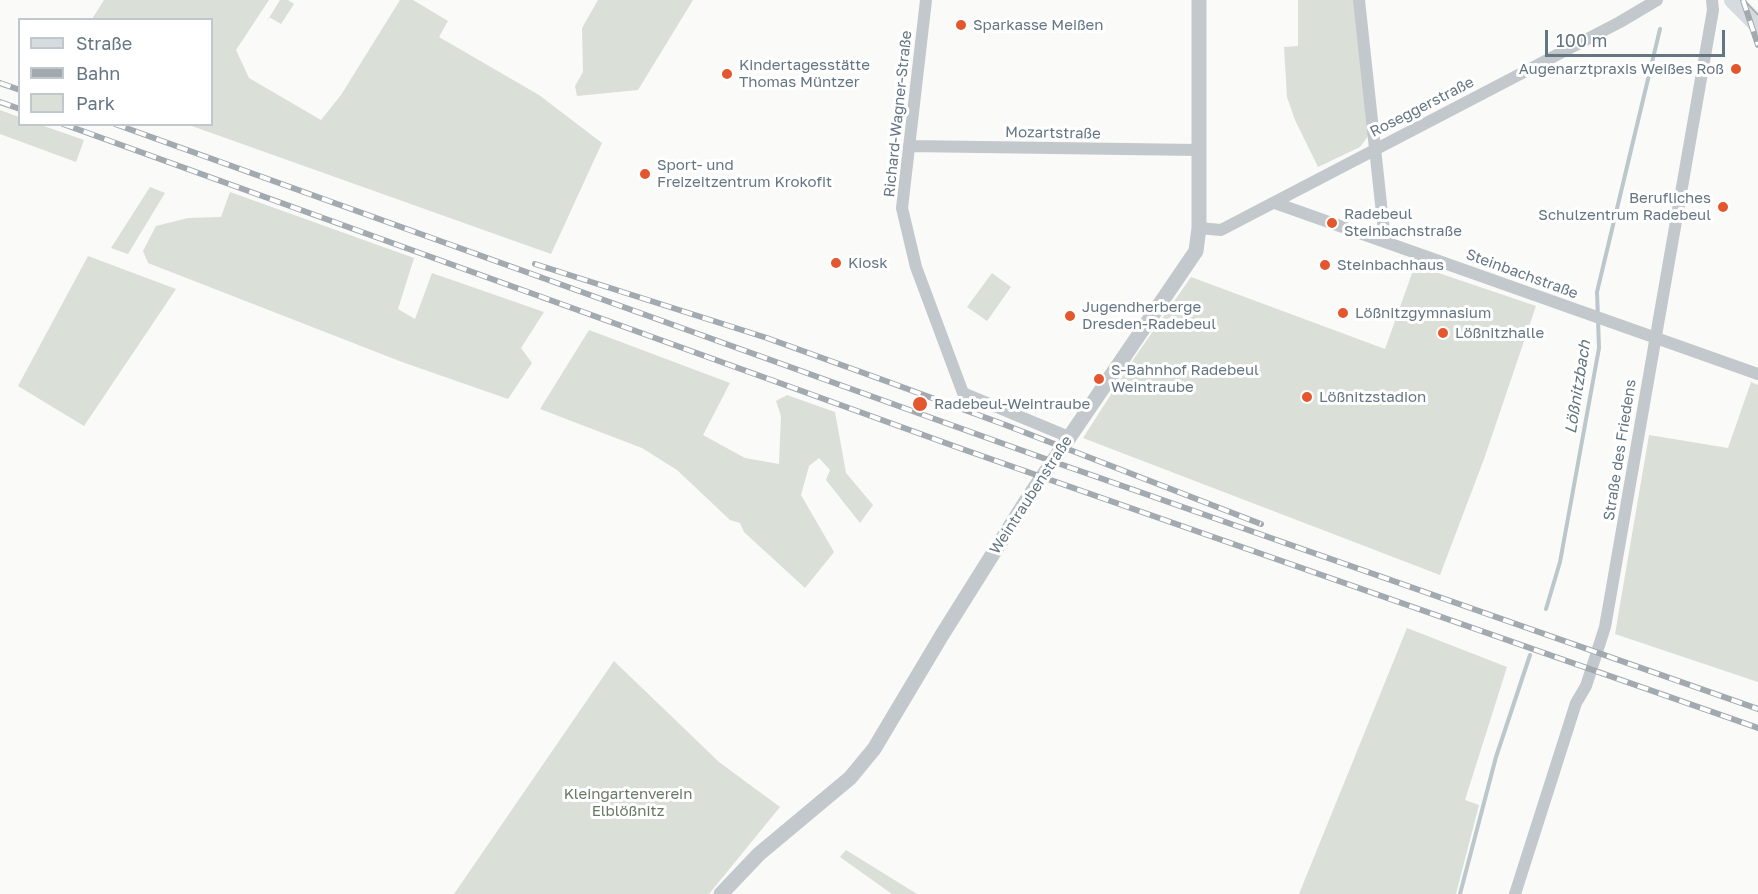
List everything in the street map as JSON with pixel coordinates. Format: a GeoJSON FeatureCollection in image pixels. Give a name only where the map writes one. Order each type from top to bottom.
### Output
{"type":"FeatureCollection","features":[{"type":"Feature","properties":{"kind":"main road"},"geometry":{"type":"LineString","coordinates":[[1733,0],[1758,25]]}},
{"type":"Feature","properties":{"kind":"street","name":"Richard-Wagner-Straße"},"geometry":{"type":"LineString","coordinates":[[926,0],[903,216],[916,267],[961,391],[967,396],[1069,436]]}},
{"type":"Feature","properties":{"kind":"street","name":"Weintraubenstraße"},"geometry":{"type":"LineString","coordinates":[[722,894],[759,854],[850,778],[874,749],[942,635],[1069,436],[1196,251],[1199,228],[1197,150],[1199,0]]}},
{"type":"Feature","properties":{"kind":"street"},"geometry":{"type":"LineString","coordinates":[[1359,0],[1385,241]]}},
{"type":"Feature","properties":{"kind":"street","name":"Roseggerstraße"},"geometry":{"type":"LineString","coordinates":[[1199,228],[1221,230],[1610,27],[1657,0]]}},
{"type":"Feature","properties":{"kind":"street","name":"Straße des Friedens"},"geometry":{"type":"LineString","coordinates":[[1515,894],[1576,702],[1586,686],[1605,627],[1713,10],[1712,0]]}},
{"type":"Feature","properties":{"kind":"street","name":"Mozartstraße"},"geometry":{"type":"LineString","coordinates":[[909,146],[1197,150]]}},
{"type":"Feature","properties":{"kind":"street","name":"Steinbachstraße"},"geometry":{"type":"LineString","coordinates":[[1275,203],[1758,374]]}},
{"type":"Feature","properties":{"kind":"green space"},"geometry":{"type":"Polygon","coordinates":[[[104,0],[269,0],[236,50],[249,78],[321,120],[341,95],[400,0],[413,0],[448,21],[439,37],[539,95],[602,143],[551,254],[192,126],[213,126],[213,18],[93,18],[104,0]]]}},
{"type":"Feature","properties":{"kind":"green space"},"geometry":{"type":"Polygon","coordinates":[[[280,0],[288,0],[294,4],[281,24],[269,17],[280,0]]]}},
{"type":"Feature","properties":{"kind":"green space"},"geometry":{"type":"Polygon","coordinates":[[[598,0],[693,0],[638,90],[577,96],[575,86],[583,72],[582,28],[598,0]]]}},
{"type":"Feature","properties":{"kind":"green space"},"geometry":{"type":"Polygon","coordinates":[[[1298,0],[1354,0],[1369,135],[1360,147],[1318,167],[1295,120],[1287,97],[1284,47],[1298,46],[1298,0]]]}},
{"type":"Feature","properties":{"kind":"green space"},"geometry":{"type":"Polygon","coordinates":[[[0,110],[18,117],[18,126],[44,126],[84,140],[76,162],[0,134],[0,110]]]}},
{"type":"Feature","properties":{"kind":"green space"},"geometry":{"type":"Polygon","coordinates":[[[150,187],[165,193],[128,254],[111,248],[150,187]]]}},
{"type":"Feature","properties":{"kind":"green space"},"geometry":{"type":"Polygon","coordinates":[[[230,192],[414,258],[398,309],[415,319],[432,273],[544,312],[521,348],[532,363],[508,399],[402,362],[148,263],[143,251],[156,226],[188,218],[221,217],[230,192]]]}},
{"type":"Feature","properties":{"kind":"green space"},"geometry":{"type":"Polygon","coordinates":[[[88,256],[176,289],[84,426],[18,386],[88,256]]]}},
{"type":"Feature","properties":{"kind":"green space","name":"Lößnitzstadion"},"geometry":{"type":"Polygon","coordinates":[[[1415,265],[1536,306],[1484,459],[1440,575],[1083,438],[1135,357],[1191,277],[1385,349],[1415,265]]]}},
{"type":"Feature","properties":{"kind":"green space"},"geometry":{"type":"Polygon","coordinates":[[[992,273],[1011,287],[987,321],[967,307],[992,273]]]}},
{"type":"Feature","properties":{"kind":"green space"},"geometry":{"type":"Polygon","coordinates":[[[589,330],[730,383],[703,435],[745,458],[779,464],[781,416],[776,401],[787,395],[835,412],[846,473],[873,505],[860,523],[826,480],[830,470],[819,458],[809,466],[801,495],[834,552],[805,588],[744,532],[740,523],[730,520],[677,470],[642,448],[540,409],[589,330]]]}},
{"type":"Feature","properties":{"kind":"green space"},"geometry":{"type":"Polygon","coordinates":[[[1751,382],[1758,385],[1758,682],[1615,634],[1649,435],[1728,448],[1751,382]]]}},
{"type":"Feature","properties":{"kind":"green space"},"geometry":{"type":"Polygon","coordinates":[[[1407,628],[1507,667],[1465,800],[1479,805],[1456,894],[1299,894],[1407,628]]]}},
{"type":"Feature","properties":{"kind":"green space","name":"Kleingartenverein Elblößnitz"},"geometry":{"type":"Polygon","coordinates":[[[614,661],[719,762],[780,807],[709,894],[454,894],[614,661]]]}},
{"type":"Feature","properties":{"kind":"green space"},"geometry":{"type":"Polygon","coordinates":[[[846,850],[917,894],[892,894],[840,857],[846,850]]]}},
{"type":"Feature","properties":{"kind":"waterway","name":"Lößnitzbach"},"geometry":{"type":"LineString","coordinates":[[1546,609],[1560,562],[1599,348],[1597,292],[1660,29]]}},
{"type":"Feature","properties":{"kind":"waterway","name":"Lößnitzbach"},"geometry":{"type":"LineString","coordinates":[[1460,894],[1496,757],[1530,655]]}},
{"type":"Feature","properties":{"kind":"tram line"},"geometry":{"type":"LineString","coordinates":[[1744,0],[1758,15]]}},
{"type":"Feature","properties":{"kind":"railway"},"geometry":{"type":"LineString","coordinates":[[1743,0],[1758,45]]}},
{"type":"Feature","properties":{"kind":"railway"},"geometry":{"type":"LineString","coordinates":[[0,83],[18,89]]}},
{"type":"Feature","properties":{"kind":"railway"},"geometry":{"type":"LineString","coordinates":[[0,102],[18,108]]}},
{"type":"Feature","properties":{"kind":"railway"},"geometry":{"type":"LineString","coordinates":[[69,126],[965,450],[1758,728]]}},
{"type":"Feature","properties":{"kind":"railway"},"geometry":{"type":"LineString","coordinates":[[121,126],[1043,458],[1758,709]]}},
{"type":"Feature","properties":{"kind":"railway"},"geometry":{"type":"LineString","coordinates":[[535,264],[767,338],[1003,424],[1261,524]]}},
{"type":"Feature","properties":{"kind":"place","name":"Sparkasse Meißen"},"geometry":{"type":"Point","coordinates":[961,25]}},
{"type":"Feature","properties":{"kind":"place","name":"Augenarztpraxis Weißes Roß"},"geometry":{"type":"Point","coordinates":[1736,69]}},
{"type":"Feature","properties":{"kind":"place","name":"Kindertagesstätte Thomas Müntzer"},"geometry":{"type":"Point","coordinates":[727,74]}},
{"type":"Feature","properties":{"kind":"place","name":"Sport- und Freizeitzentrum Krokofit"},"geometry":{"type":"Point","coordinates":[645,174]}},
{"type":"Feature","properties":{"kind":"place","name":"Berufliches Schulzentrum Radebeul"},"geometry":{"type":"Point","coordinates":[1723,207]}},
{"type":"Feature","properties":{"kind":"place","name":"Radebeul Steinbachstraße"},"geometry":{"type":"Point","coordinates":[1332,223]}},
{"type":"Feature","properties":{"kind":"place","name":"Kiosk"},"geometry":{"type":"Point","coordinates":[836,263]}},
{"type":"Feature","properties":{"kind":"place","name":"Steinbachhaus"},"geometry":{"type":"Point","coordinates":[1325,265]}},
{"type":"Feature","properties":{"kind":"place","name":"Lößnitzgymnasium"},"geometry":{"type":"Point","coordinates":[1343,313]}},
{"type":"Feature","properties":{"kind":"place","name":"Jugendherberge Dresden-Radebeul"},"geometry":{"type":"Point","coordinates":[1070,316]}},
{"type":"Feature","properties":{"kind":"place","name":"Lößnitzhalle"},"geometry":{"type":"Point","coordinates":[1443,333]}},
{"type":"Feature","properties":{"kind":"place","name":"S-Bahnhof Radebeul Weintraube"},"geometry":{"type":"Point","coordinates":[1099,379]}},
{"type":"Feature","properties":{"kind":"place","name":"Lößnitzstadion"},"geometry":{"type":"Point","coordinates":[1307,397]}},
{"type":"Feature","properties":{"kind":"place","name":"Radebeul-Weintraube"},"geometry":{"type":"Point","coordinates":[920,404]}}]}
